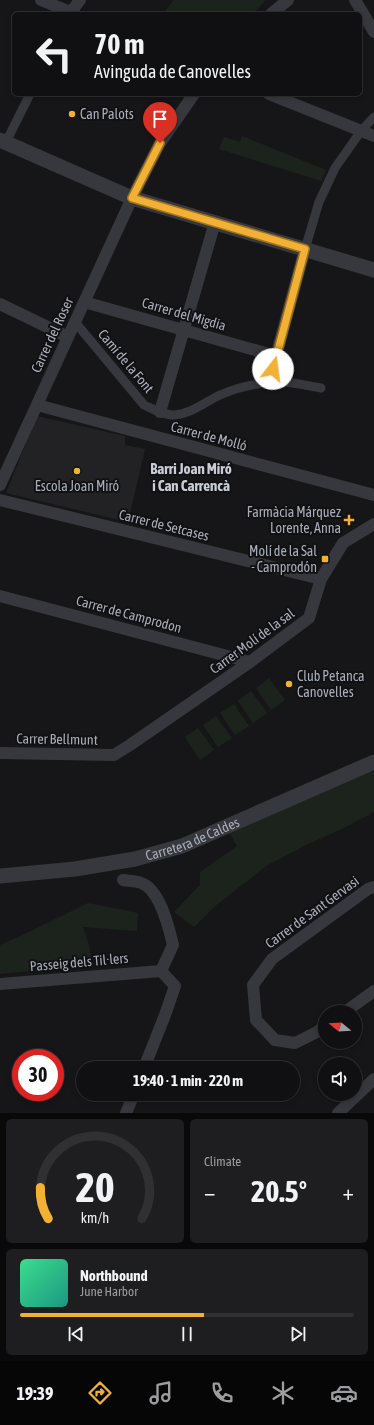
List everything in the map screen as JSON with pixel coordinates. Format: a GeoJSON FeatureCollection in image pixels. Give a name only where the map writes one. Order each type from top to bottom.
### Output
{"type":"FeatureCollection","features":[{"type":"Feature","properties":{"kind":"street"},"geometry":{"type":"LineString","coordinates":[[41,0],[70,12]]}},
{"type":"Feature","properties":{"kind":"street"},"geometry":{"type":"LineString","coordinates":[[73,12],[80,0]]}},
{"type":"Feature","properties":{"kind":"street"},"geometry":{"type":"LineString","coordinates":[[274,12],[288,0]]}},
{"type":"Feature","properties":{"kind":"street"},"geometry":{"type":"LineString","coordinates":[[355,0],[374,32]]}},
{"type":"Feature","properties":{"kind":"street"},"geometry":{"type":"LineString","coordinates":[[29,96],[2,143],[132,198],[374,270]]}},
{"type":"Feature","properties":{"kind":"street","name":"Carrer del Roser"},"geometry":{"type":"LineString","coordinates":[[0,485],[132,198],[160,143],[193,96]]}},
{"type":"Feature","properties":{"kind":"street"},"geometry":{"type":"LineString","coordinates":[[274,96],[374,136]]}},
{"type":"Feature","properties":{"kind":"street"},"geometry":{"type":"LineString","coordinates":[[270,382],[319,202],[335,168],[361,131],[374,117]]}},
{"type":"Feature","properties":{"kind":"street"},"geometry":{"type":"LineString","coordinates":[[160,412],[215,222]]}},
{"type":"Feature","properties":{"kind":"street","name":"Carrer del Migdia"},"geometry":{"type":"LineString","coordinates":[[84,302],[276,356]]}},
{"type":"Feature","properties":{"kind":"street"},"geometry":{"type":"LineString","coordinates":[[0,304],[68,337]]}},
{"type":"Feature","properties":{"kind":"street","name":"Camí de la Font"},"geometry":{"type":"LineString","coordinates":[[75,322],[144,405],[174,416],[188,412],[220,395],[242,388],[270,382],[291,383],[321,388]]}},
{"type":"Feature","properties":{"kind":"street","name":"Carrer de Molló"},"geometry":{"type":"LineString","coordinates":[[37,405],[374,495]]}},
{"type":"Feature","properties":{"kind":"street","name":"Carrer de Setcases"},"geometry":{"type":"LineString","coordinates":[[0,500],[321,579]]}},
{"type":"Feature","properties":{"kind":"street","name":"Carrer Molí de la sal"},"geometry":{"type":"LineString","coordinates":[[114,755],[250,662],[309,618],[321,579],[343,543],[374,524]]}},
{"type":"Feature","properties":{"kind":"street","name":"Carrer de Camprodon"},"geometry":{"type":"LineString","coordinates":[[0,596],[250,662]]}},
{"type":"Feature","properties":{"kind":"street","name":"Carrer Bellmunt"},"geometry":{"type":"LineString","coordinates":[[0,753],[114,755]]}},
{"type":"Feature","properties":{"kind":"street","name":"Carretera de Caldes"},"geometry":{"type":"LineString","coordinates":[[0,876],[75,869],[136,860],[182,846],[374,762]]}},
{"type":"Feature","properties":{"kind":"street"},"geometry":{"type":"LineString","coordinates":[[123,880],[142,883],[154,893],[165,914],[173,945],[161,971],[175,986],[166,1015],[147,1061]]}},
{"type":"Feature","properties":{"kind":"street","name":"Carrer de Sant Gervasi"},"geometry":{"type":"LineString","coordinates":[[318,1031],[295,1043],[275,1040],[256,1020],[252,985],[272,959],[368,889],[374,887]]}},
{"type":"Feature","properties":{"kind":"street","name":"Passeig dels Til·lers"},"geometry":{"type":"LineString","coordinates":[[0,984],[161,971]]}},
{"type":"Feature","properties":{"kind":"street"},"geometry":{"type":"LineString","coordinates":[[355,1005],[374,991]]}},
{"type":"Feature","properties":{"kind":"street"},"geometry":{"type":"LineString","coordinates":[[338,1113],[374,1079]]}},
{"type":"Feature","properties":{"kind":"street"},"geometry":{"type":"LineString","coordinates":[[126,1113],[131,1101]]}},
{"type":"Feature","properties":{"kind":"shaded area"},"geometry":{"type":"Polygon","coordinates":[[[174,0],[266,0],[255,12],[165,12],[174,0]]]}},
{"type":"Feature","properties":{"kind":"shaded area"},"geometry":{"type":"Polygon","coordinates":[[[242,136],[326,170],[321,181],[219,149],[224,137],[240,142],[242,136]]]}},
{"type":"Feature","properties":{"kind":"shaded area","name":"Escola Joan Miró"},"geometry":{"type":"Polygon","coordinates":[[[37,416],[125,436],[125,445],[145,449],[128,522],[6,493],[37,416]]]}},
{"type":"Feature","properties":{"kind":"shaded area"},"geometry":{"type":"Polygon","coordinates":[[[269,678],[285,700],[271,710],[256,688],[269,678]]]}},
{"type":"Feature","properties":{"kind":"shaded area"},"geometry":{"type":"Polygon","coordinates":[[[251,691],[267,713],[253,723],[238,701],[251,691]]]}},
{"type":"Feature","properties":{"kind":"shaded area"},"geometry":{"type":"Polygon","coordinates":[[[234,704],[249,726],[235,735],[220,713],[234,704]]]}},
{"type":"Feature","properties":{"kind":"shaded area"},"geometry":{"type":"Polygon","coordinates":[[[216,716],[232,738],[218,747],[203,725],[216,716]]]}},
{"type":"Feature","properties":{"kind":"shaded area"},"geometry":{"type":"Polygon","coordinates":[[[198,728],[214,750],[200,760],[185,737],[198,728]]]}},
{"type":"Feature","properties":{"kind":"shaded area"},"geometry":{"type":"Polygon","coordinates":[[[374,771],[374,812],[266,866],[214,907],[194,927],[174,912],[200,885],[200,872],[237,846],[228,830],[342,780],[374,771]]]}},
{"type":"Feature","properties":{"kind":"shaded area"},"geometry":{"type":"Polygon","coordinates":[[[88,903],[138,913],[137,931],[83,927],[89,945],[91,959],[79,966],[0,974],[0,945],[88,903]]]}},
{"type":"Feature","properties":{"kind":"place","name":"Can Palots"},"geometry":{"type":"Point","coordinates":[72,114]}},
{"type":"Feature","properties":{"kind":"place","name":"Escola Joan Miró"},"geometry":{"type":"Point","coordinates":[77,471]}},
{"type":"Feature","properties":{"kind":"place","name":"Farmàcia Márquez Lorente, Anna"},"geometry":{"type":"Point","coordinates":[349,520]}},
{"type":"Feature","properties":{"kind":"place","name":"Molí de la Sal - Camprodón"},"geometry":{"type":"Point","coordinates":[325,559]}},
{"type":"Feature","properties":{"kind":"place","name":"Club Petanca Canovelles"},"geometry":{"type":"Point","coordinates":[289,684]}},
{"type":"Feature","properties":{"kind":"district","name":"Barri Joan Miró i Can Carrencà"},"geometry":{"type":"Point","coordinates":[191,476]}},
{"type":"Feature","properties":{"kind":"route"},"geometry":{"type":"LineString","coordinates":[[160,143],[132,198],[305,249],[273,369]]}}]}
